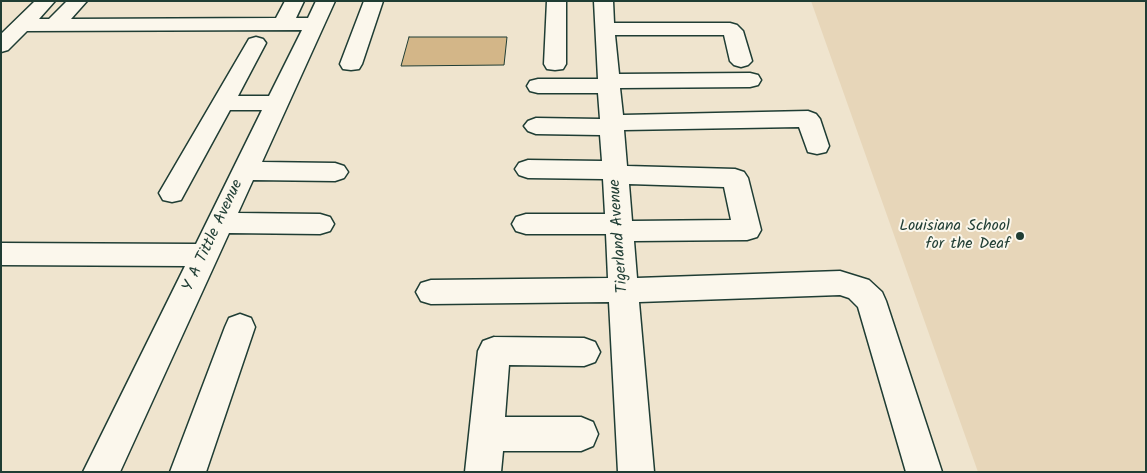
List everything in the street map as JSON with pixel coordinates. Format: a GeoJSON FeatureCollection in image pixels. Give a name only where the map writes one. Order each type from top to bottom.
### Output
{"type":"FeatureCollection","features":[{"type":"Feature","properties":{"kind":"street"},"geometry":{"type":"LineString","coordinates":[[1,46],[46,1]]}},
{"type":"Feature","properties":{"kind":"street"},"geometry":{"type":"LineString","coordinates":[[54,25],[78,1]]}},
{"type":"Feature","properties":{"kind":"street"},"geometry":{"type":"LineString","coordinates":[[283,24],[295,1]]}},
{"type":"Feature","properties":{"kind":"street"},"geometry":{"type":"LineString","coordinates":[[351,64],[374,1]]}},
{"type":"Feature","properties":{"kind":"street"},"geometry":{"type":"LineString","coordinates":[[555,64],[557,1]]}},
{"type":"Feature","properties":{"kind":"street","name":"Tigerland Avenue"},"geometry":{"type":"LineString","coordinates":[[603,1],[636,472]]}},
{"type":"Feature","properties":{"kind":"street"},"geometry":{"type":"LineString","coordinates":[[22,25],[283,24],[320,13]]}},
{"type":"Feature","properties":{"kind":"street","name":"Y A Tittle Avenue"},"geometry":{"type":"LineString","coordinates":[[102,472],[320,13]]}},
{"type":"Feature","properties":{"kind":"street"},"geometry":{"type":"LineString","coordinates":[[538,86],[609,83],[745,70],[733,31],[730,29],[605,29]]}},
{"type":"Feature","properties":{"kind":"street"},"geometry":{"type":"LineString","coordinates":[[172,193],[256,43]]}},
{"type":"Feature","properties":{"kind":"street"},"geometry":{"type":"LineString","coordinates":[[222,103],[277,103]]}},
{"type":"Feature","properties":{"kind":"street"},"geometry":{"type":"LineString","coordinates":[[536,126],[808,119],[817,146]]}},
{"type":"Feature","properties":{"kind":"street"},"geometry":{"type":"LineString","coordinates":[[526,224],[747,230],[735,178],[528,169]]}},
{"type":"Feature","properties":{"kind":"street"},"geometry":{"type":"LineString","coordinates":[[245,171],[335,172]]}},
{"type":"Feature","properties":{"kind":"street"},"geometry":{"type":"LineString","coordinates":[[220,223],[320,224]]}},
{"type":"Feature","properties":{"kind":"street"},"geometry":{"type":"LineString","coordinates":[[1,254],[205,255]]}},
{"type":"Feature","properties":{"kind":"street"},"geometry":{"type":"LineString","coordinates":[[431,292],[624,290],[840,283],[859,289],[871,301],[924,472]]}},
{"type":"Feature","properties":{"kind":"street"},"geometry":{"type":"LineString","coordinates":[[188,472],[240,327]]}},
{"type":"Feature","properties":{"kind":"street"},"geometry":{"type":"LineString","coordinates":[[483,472],[494,351],[584,352]]}},
{"type":"Feature","properties":{"kind":"street"},"geometry":{"type":"LineString","coordinates":[[486,434],[580,434]]}},
{"type":"Feature","properties":{"kind":"shaded area","name":"Louisiana School for the Deaf"},"geometry":{"type":"Polygon","coordinates":[[[811,1],[1146,1],[1146,472],[978,472],[811,1]]]}},
{"type":"Feature","properties":{"kind":"building"},"geometry":{"type":"Polygon","coordinates":[[[409,37],[507,37],[504,65],[401,66],[409,37]]]}},
{"type":"Feature","properties":{"kind":"place","name":"Louisiana School for the Deaf"},"geometry":{"type":"Point","coordinates":[1020,236]}}]}
